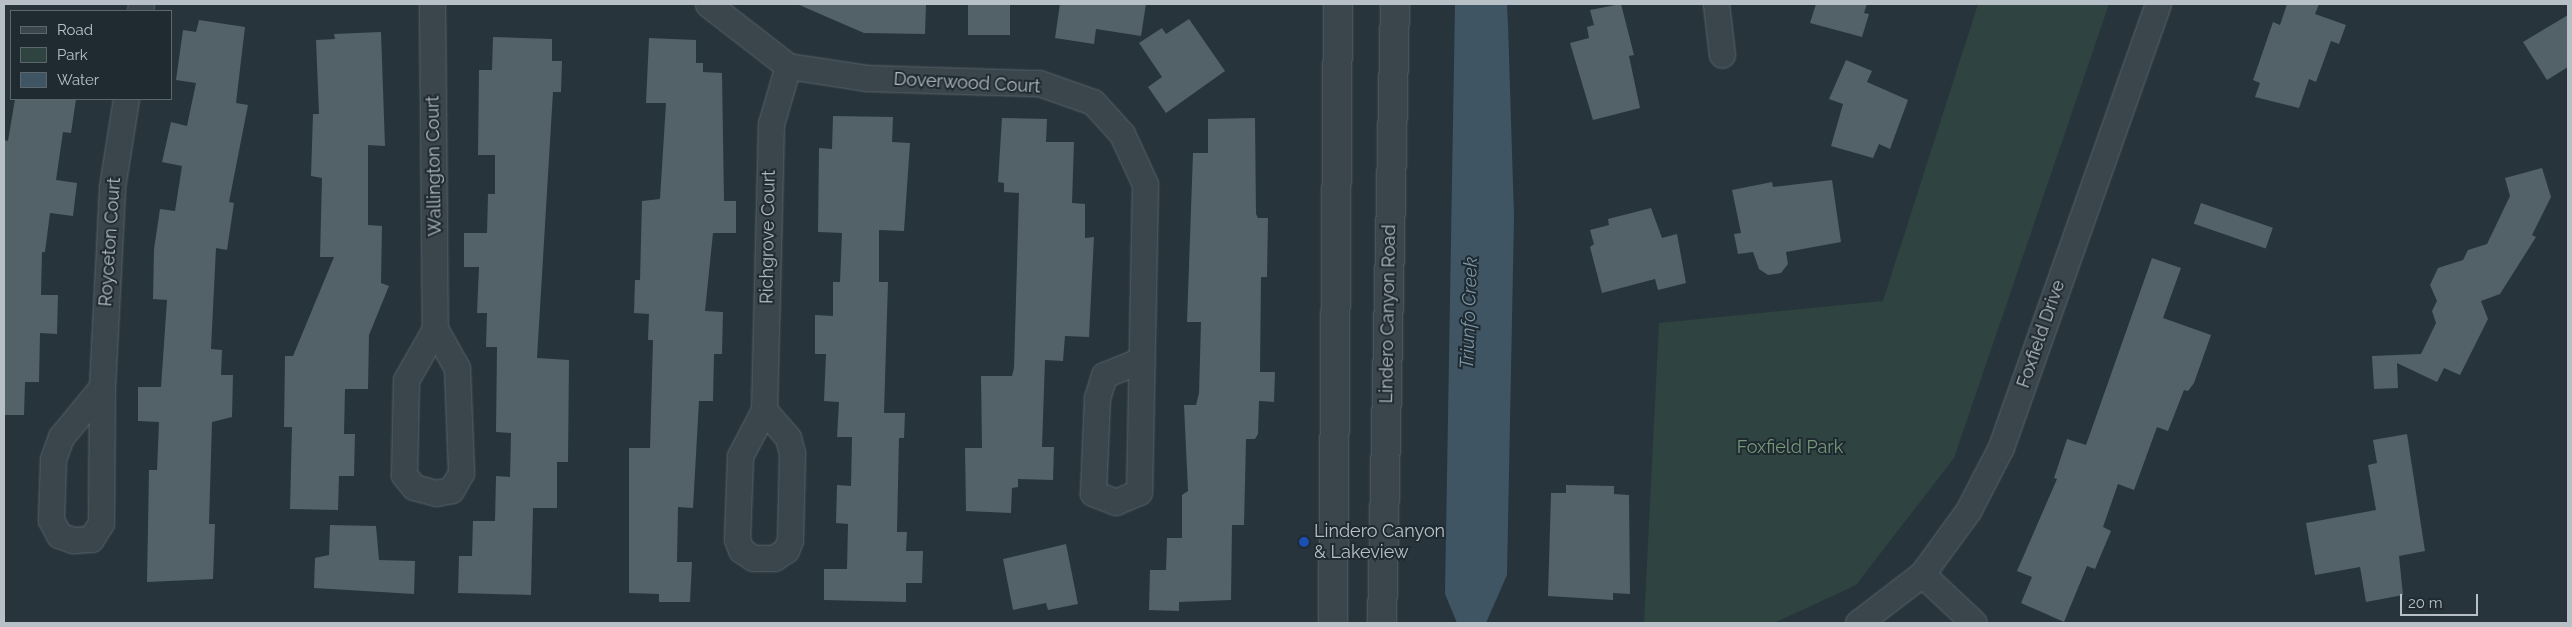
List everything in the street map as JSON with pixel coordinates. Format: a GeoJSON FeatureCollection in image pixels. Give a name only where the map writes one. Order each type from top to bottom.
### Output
{"type":"FeatureCollection","features":[{"type":"Feature","properties":{"kind":"street","name":"Wallington Court"},"geometry":{"type":"LineString","coordinates":[[432,4],[435,328],[457,368],[461,473],[451,490],[436,493],[414,487],[404,475],[406,380],[435,328]]}},
{"type":"Feature","properties":{"kind":"street","name":"Doverwood Court"},"geometry":{"type":"LineString","coordinates":[[708,4],[788,66],[866,78],[1040,83],[1093,102],[1122,134],[1145,184],[1139,492],[1116,502],[1093,493],[1097,398],[1104,375],[1141,360]]}},
{"type":"Feature","properties":{"kind":"street"},"geometry":{"type":"LineString","coordinates":[[1333,623],[1338,4]]}},
{"type":"Feature","properties":{"kind":"street","name":"Lindero Canyon Road"},"geometry":{"type":"LineString","coordinates":[[1382,623],[1395,4]]}},
{"type":"Feature","properties":{"kind":"street"},"geometry":{"type":"LineString","coordinates":[[1716,4],[1722,55]]}},
{"type":"Feature","properties":{"kind":"street","name":"Foxfield Drive"},"geometry":{"type":"LineString","coordinates":[[1858,623],[1922,574],[1968,511],[2001,446],[2158,4]]}},
{"type":"Feature","properties":{"kind":"street","name":"Richgrove Court"},"geometry":{"type":"LineString","coordinates":[[764,410],[788,438],[792,452],[790,540],[786,550],[774,558],[753,558],[741,550],[736,539],[740,456],[764,410],[771,124],[788,66]]}},
{"type":"Feature","properties":{"kind":"street","name":"Royceton Court"},"geometry":{"type":"LineString","coordinates":[[102,386],[61,437],[53,459],[51,520],[59,536],[73,540],[91,539],[101,523],[102,386],[112,188],[126,100]]}},
{"type":"Feature","properties":{"kind":"street"},"geometry":{"type":"LineString","coordinates":[[1922,574],[1974,623]]}},
{"type":"Feature","properties":{"kind":"green space","name":"Foxfield Park"},"geometry":{"type":"Polygon","coordinates":[[[1978,4],[2109,4],[1954,458],[1856,585],[1774,623],[1644,623],[1659,323],[1883,301],[1978,4]]]}},
{"type":"Feature","properties":{"kind":"water","name":"Triunfo Creek"},"geometry":{"type":"Polygon","coordinates":[[[1455,4],[1507,4],[1514,217],[1507,575],[1486,623],[1457,623],[1445,594],[1455,4]]]}},
{"type":"Feature","properties":{"kind":"building"},"geometry":{"type":"Polygon","coordinates":[[[797,4],[926,4],[925,34],[864,33],[797,4]]]}},
{"type":"Feature","properties":{"kind":"building"},"geometry":{"type":"Polygon","coordinates":[[[968,4],[1010,4],[1010,35],[968,35],[968,4]]]}},
{"type":"Feature","properties":{"kind":"building"},"geometry":{"type":"Polygon","coordinates":[[[1060,4],[1146,4],[1141,36],[1096,29],[1094,44],[1055,38],[1060,4]]]}},
{"type":"Feature","properties":{"kind":"building"},"geometry":{"type":"Polygon","coordinates":[[[1621,4],[1634,55],[1629,56],[1640,108],[1593,120],[1570,43],[1589,38],[1587,27],[1594,25],[1590,10],[1621,4]]]}},
{"type":"Feature","properties":{"kind":"building"},"geometry":{"type":"Polygon","coordinates":[[[1816,4],[1867,4],[1864,13],[1869,14],[1862,37],[1810,23],[1816,4]]]}},
{"type":"Feature","properties":{"kind":"building"},"geometry":{"type":"Polygon","coordinates":[[[2287,4],[2319,4],[2315,14],[2346,25],[2339,44],[2331,41],[2316,82],[2309,79],[2299,108],[2255,97],[2260,83],[2253,80],[2273,22],[2280,25],[2287,4]]]}},
{"type":"Feature","properties":{"kind":"building"},"geometry":{"type":"Polygon","coordinates":[[[2568,15],[2568,67],[2547,80],[2523,42],[2568,15]]]}},
{"type":"Feature","properties":{"kind":"building"},"geometry":{"type":"Polygon","coordinates":[[[1189,19],[1225,71],[1166,113],[1148,87],[1162,77],[1139,43],[1162,28],[1166,34],[1189,19]]]}},
{"type":"Feature","properties":{"kind":"building"},"geometry":{"type":"Polygon","coordinates":[[[199,20],[245,27],[236,103],[248,105],[229,202],[234,203],[227,250],[216,248],[211,349],[222,350],[221,375],[233,375],[232,417],[212,422],[209,524],[215,524],[213,579],[147,582],[149,470],[157,470],[159,422],[138,421],[138,387],[161,387],[167,300],[153,299],[154,249],[160,209],[175,211],[182,166],[162,162],[171,122],[187,126],[196,83],[176,80],[183,30],[196,32],[199,20]]]}},
{"type":"Feature","properties":{"kind":"building"},"geometry":{"type":"Polygon","coordinates":[[[381,32],[385,146],[368,145],[368,225],[382,226],[381,283],[389,286],[369,335],[368,389],[345,389],[344,434],[355,434],[354,476],[339,476],[338,510],[290,509],[292,427],[284,427],[285,356],[293,356],[334,257],[320,257],[322,178],[311,176],[313,114],[319,114],[316,40],[335,39],[334,34],[381,32]]]}},
{"type":"Feature","properties":{"kind":"building"},"geometry":{"type":"Polygon","coordinates":[[[493,37],[552,39],[552,61],[562,61],[561,92],[553,92],[537,358],[569,360],[568,462],[557,462],[557,508],[533,508],[531,595],[458,593],[459,556],[472,556],[473,521],[495,521],[496,476],[510,477],[511,433],[496,432],[497,347],[486,347],[487,313],[477,313],[479,267],[464,267],[464,233],[487,233],[488,194],[495,194],[495,155],[478,155],[479,70],[492,70],[493,37]]]}},
{"type":"Feature","properties":{"kind":"building"},"geometry":{"type":"Polygon","coordinates":[[[649,38],[696,40],[696,63],[703,63],[703,72],[722,73],[724,201],[736,201],[736,233],[713,233],[705,311],[723,312],[722,354],[714,354],[713,401],[699,401],[693,508],[678,507],[677,562],[692,562],[690,602],[659,602],[659,594],[629,593],[629,448],[650,448],[653,340],[648,340],[649,314],[634,313],[635,280],[640,280],[642,201],[660,199],[666,103],[646,103],[649,38]]]}},
{"type":"Feature","properties":{"kind":"building"},"geometry":{"type":"Polygon","coordinates":[[[1846,60],[1872,71],[1867,82],[1908,100],[1890,149],[1879,144],[1873,158],[1831,146],[1843,104],[1829,99],[1846,60]]]}},
{"type":"Feature","properties":{"kind":"building"},"geometry":{"type":"Polygon","coordinates":[[[15,100],[76,100],[71,133],[63,132],[56,180],[77,183],[73,216],[50,213],[45,252],[42,252],[41,295],[58,295],[57,334],[40,333],[39,382],[25,382],[24,415],[4,415],[4,140],[8,141],[15,100]]]}},
{"type":"Feature","properties":{"kind":"building"},"geometry":{"type":"Polygon","coordinates":[[[833,116],[893,117],[892,142],[910,143],[904,231],[879,230],[879,282],[888,282],[884,413],[905,413],[904,438],[899,438],[897,532],[907,532],[906,551],[923,551],[922,583],[906,583],[906,602],[824,600],[824,569],[847,569],[848,524],[836,523],[837,485],[851,486],[852,437],[837,437],[839,402],[824,401],[826,354],[815,354],[815,315],[833,316],[833,282],[840,282],[842,233],[818,232],[819,148],[832,149],[833,116]]]}},
{"type":"Feature","properties":{"kind":"building"},"geometry":{"type":"Polygon","coordinates":[[[1002,118],[1047,119],[1046,142],[1074,142],[1072,203],[1085,204],[1085,238],[1094,237],[1089,337],[1065,336],[1063,361],[1045,360],[1042,447],[1054,447],[1053,480],[1018,479],[1018,487],[1012,488],[1011,513],[966,511],[965,448],[982,448],[981,376],[1012,376],[1014,368],[1019,193],[1004,192],[1004,183],[998,182],[1002,118]]]}},
{"type":"Feature","properties":{"kind":"building"},"geometry":{"type":"Polygon","coordinates":[[[1255,118],[1256,214],[1258,218],[1268,218],[1267,277],[1261,277],[1260,372],[1275,372],[1274,402],[1259,401],[1258,434],[1255,439],[1246,439],[1244,525],[1232,525],[1231,600],[1179,602],[1179,611],[1149,610],[1150,570],[1166,570],[1167,538],[1182,538],[1182,495],[1188,491],[1184,405],[1196,405],[1199,393],[1201,322],[1187,322],[1193,153],[1208,153],[1208,119],[1255,118]]]}},
{"type":"Feature","properties":{"kind":"building"},"geometry":{"type":"Polygon","coordinates":[[[2542,168],[2551,197],[2532,235],[2536,237],[2500,294],[2481,301],[2488,319],[2460,375],[2444,368],[2437,382],[2397,363],[2398,388],[2374,389],[2372,356],[2421,354],[2436,323],[2432,311],[2437,301],[2430,285],[2438,268],[2463,260],[2468,250],[2487,244],[2510,196],[2505,178],[2542,168]]]}},
{"type":"Feature","properties":{"kind":"building"},"geometry":{"type":"Polygon","coordinates":[[[1832,180],[1841,242],[1786,252],[1788,264],[1781,273],[1768,275],[1759,269],[1753,252],[1738,254],[1734,234],[1741,233],[1732,190],[1772,182],[1773,187],[1832,180]]]}},
{"type":"Feature","properties":{"kind":"building"},"geometry":{"type":"Polygon","coordinates":[[[2201,203],[2273,228],[2266,249],[2194,224],[2201,203]]]}},
{"type":"Feature","properties":{"kind":"building"},"geometry":{"type":"Polygon","coordinates":[[[1651,208],[1662,238],[1677,234],[1686,283],[1658,290],[1655,279],[1602,293],[1590,247],[1594,244],[1590,230],[1609,225],[1608,219],[1651,208]]]}},
{"type":"Feature","properties":{"kind":"building"},"geometry":{"type":"Polygon","coordinates":[[[2152,258],[2181,268],[2163,318],[2211,335],[2194,383],[2188,391],[2184,390],[2168,431],[2157,427],[2134,490],[2118,484],[2103,527],[2111,531],[2095,569],[2087,566],[2064,622],[2021,603],[2032,577],[2017,571],[2057,479],[2054,478],[2067,439],[2086,445],[2152,258]]]}},
{"type":"Feature","properties":{"kind":"building"},"geometry":{"type":"Polygon","coordinates":[[[2407,434],[2425,551],[2399,556],[2403,595],[2366,602],[2360,567],[2315,575],[2306,523],[2376,510],[2368,465],[2377,463],[2373,440],[2407,434]]]}},
{"type":"Feature","properties":{"kind":"building"},"geometry":{"type":"Polygon","coordinates":[[[1566,485],[1614,486],[1614,494],[1629,495],[1630,594],[1613,593],[1613,600],[1548,596],[1551,493],[1566,493],[1566,485]]]}},
{"type":"Feature","properties":{"kind":"building"},"geometry":{"type":"Polygon","coordinates":[[[330,525],[376,526],[379,560],[415,561],[414,594],[314,588],[315,558],[329,555],[330,525]]]}},
{"type":"Feature","properties":{"kind":"building"},"geometry":{"type":"Polygon","coordinates":[[[1066,544],[1078,604],[1048,610],[1046,603],[1013,610],[1003,559],[1066,544]]]}},
{"type":"Feature","properties":{"kind":"place","name":"Lindero Canyon & Lakeview"},"geometry":{"type":"Point","coordinates":[1304,542]}}]}
